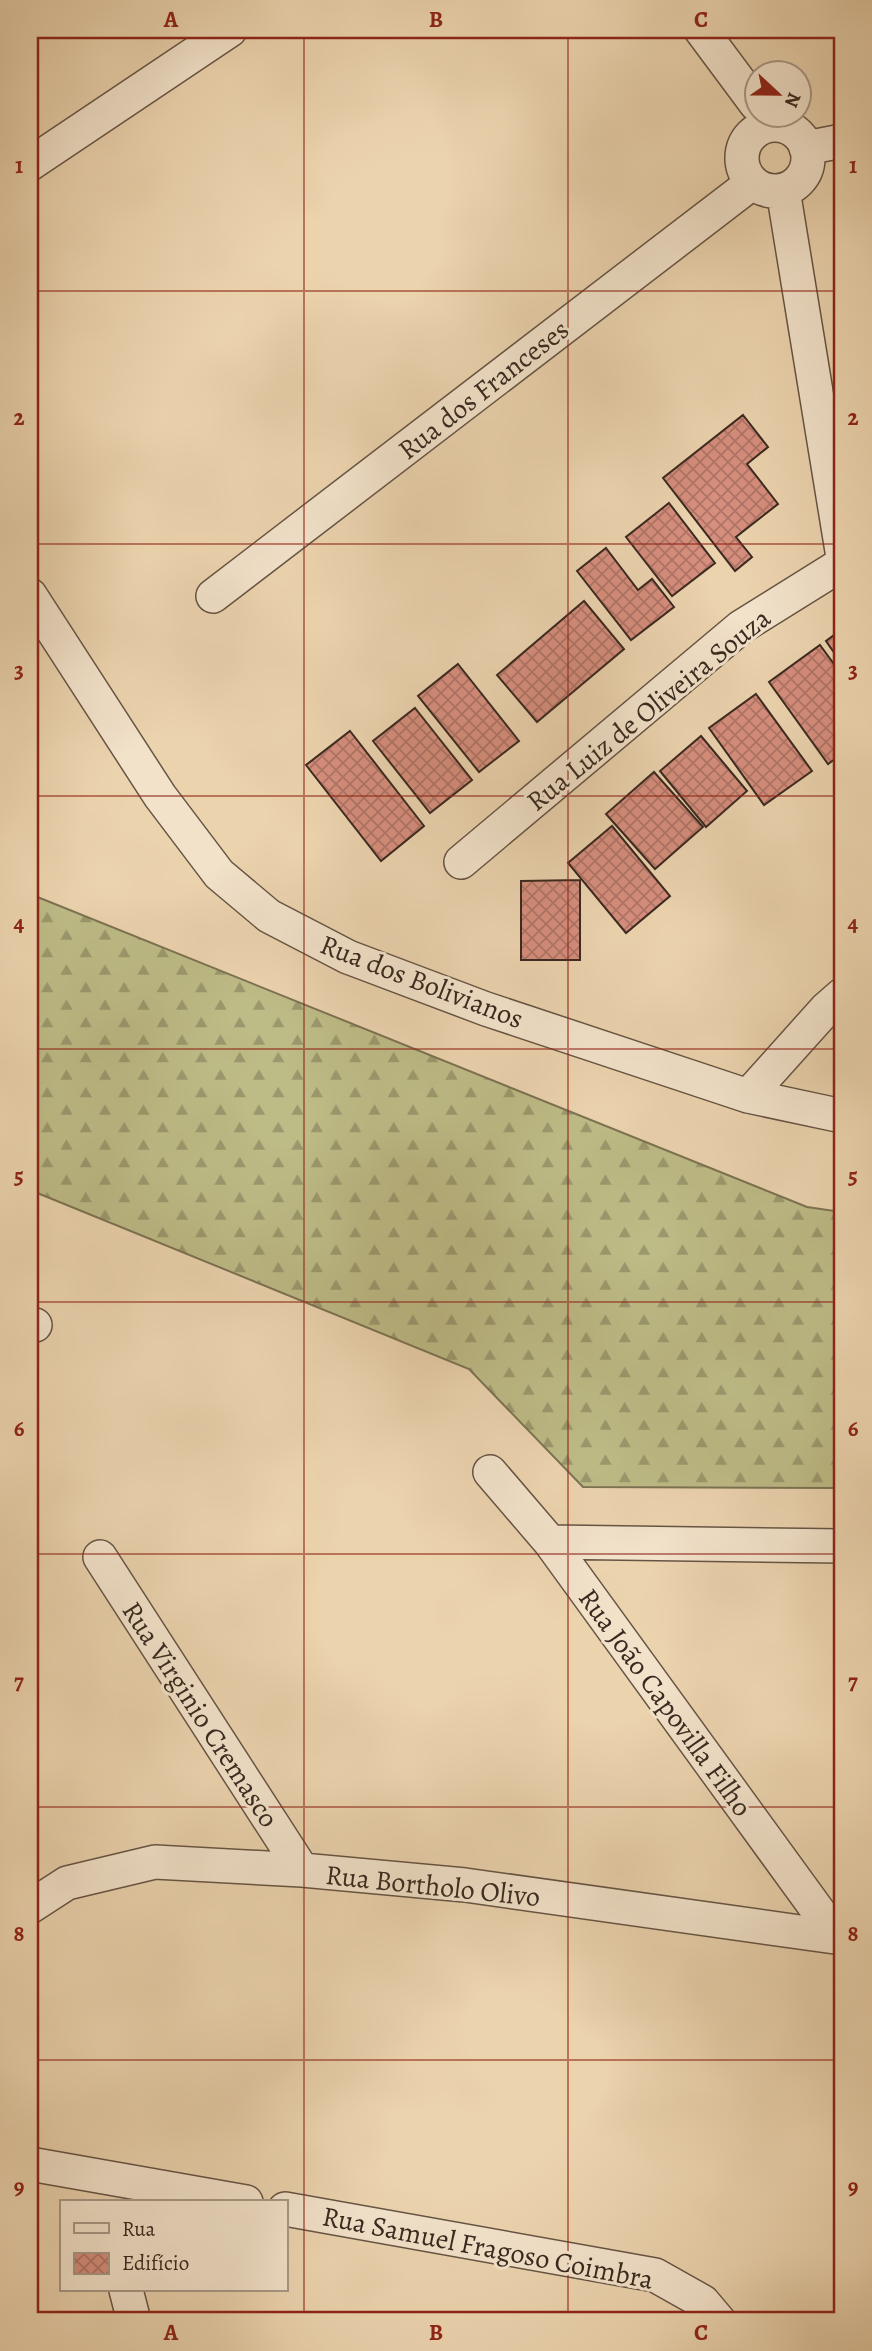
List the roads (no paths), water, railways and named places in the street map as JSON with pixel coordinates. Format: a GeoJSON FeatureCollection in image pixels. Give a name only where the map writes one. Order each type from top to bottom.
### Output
{"type":"FeatureCollection","features":[{"type":"Feature","properties":{"kind":"street"},"geometry":{"type":"LineString","coordinates":[[30,164],[230,30]]}},
{"type":"Feature","properties":{"kind":"street"},"geometry":{"type":"LineString","coordinates":[[701,30],[742,85]]}},
{"type":"Feature","properties":{"kind":"street"},"geometry":{"type":"LineString","coordinates":[[759,130],[745,143],[742,164],[767,186],[842,551]]}},
{"type":"Feature","properties":{"kind":"street"},"geometry":{"type":"LineString","coordinates":[[767,186],[800,179],[806,170],[806,148],[792,130]]}},
{"type":"Feature","properties":{"kind":"street"},"geometry":{"type":"LineString","coordinates":[[806,148],[842,141]]}},
{"type":"Feature","properties":{"kind":"street","name":"Rua dos Franceses"},"geometry":{"type":"LineString","coordinates":[[214,596],[767,186]]}},
{"type":"Feature","properties":{"kind":"street","name":"Rua Luiz de Oliveira Souza"},"geometry":{"type":"LineString","coordinates":[[461,862],[741,627],[842,564]]}},
{"type":"Feature","properties":{"kind":"street","name":"Rua dos Bolivianos"},"geometry":{"type":"LineString","coordinates":[[30,595],[160,796],[219,874],[270,916],[348,957],[486,1009],[748,1096],[842,1115]]}},
{"type":"Feature","properties":{"kind":"street"},"geometry":{"type":"LineString","coordinates":[[748,1096],[826,1009],[842,995]]}},
{"type":"Feature","properties":{"kind":"street","name":"Rua João Capovilla Filho"},"geometry":{"type":"LineString","coordinates":[[490,1472],[550,1542],[839,1938]]}},
{"type":"Feature","properties":{"kind":"street"},"geometry":{"type":"LineString","coordinates":[[550,1542],[842,1546]]}},
{"type":"Feature","properties":{"kind":"street","name":"Rua Virginio Cremasco"},"geometry":{"type":"LineString","coordinates":[[100,1558],[302,1870]]}},
{"type":"Feature","properties":{"kind":"street","name":"Rua Bortholo Olivo"},"geometry":{"type":"LineString","coordinates":[[30,1907],[66,1883],[155,1863],[302,1870],[465,1885],[839,1938]]}},
{"type":"Feature","properties":{"kind":"street"},"geometry":{"type":"LineString","coordinates":[[30,2164],[102,2189],[224,2200]]}},
{"type":"Feature","properties":{"kind":"street","name":"Rua Samuel Fragoso Coimbra"},"geometry":{"type":"LineString","coordinates":[[287,2209],[655,2275],[703,2302],[719,2321]]}},
{"type":"Feature","properties":{"kind":"street"},"geometry":{"type":"LineString","coordinates":[[127,2292],[134,2321]]}}]}
